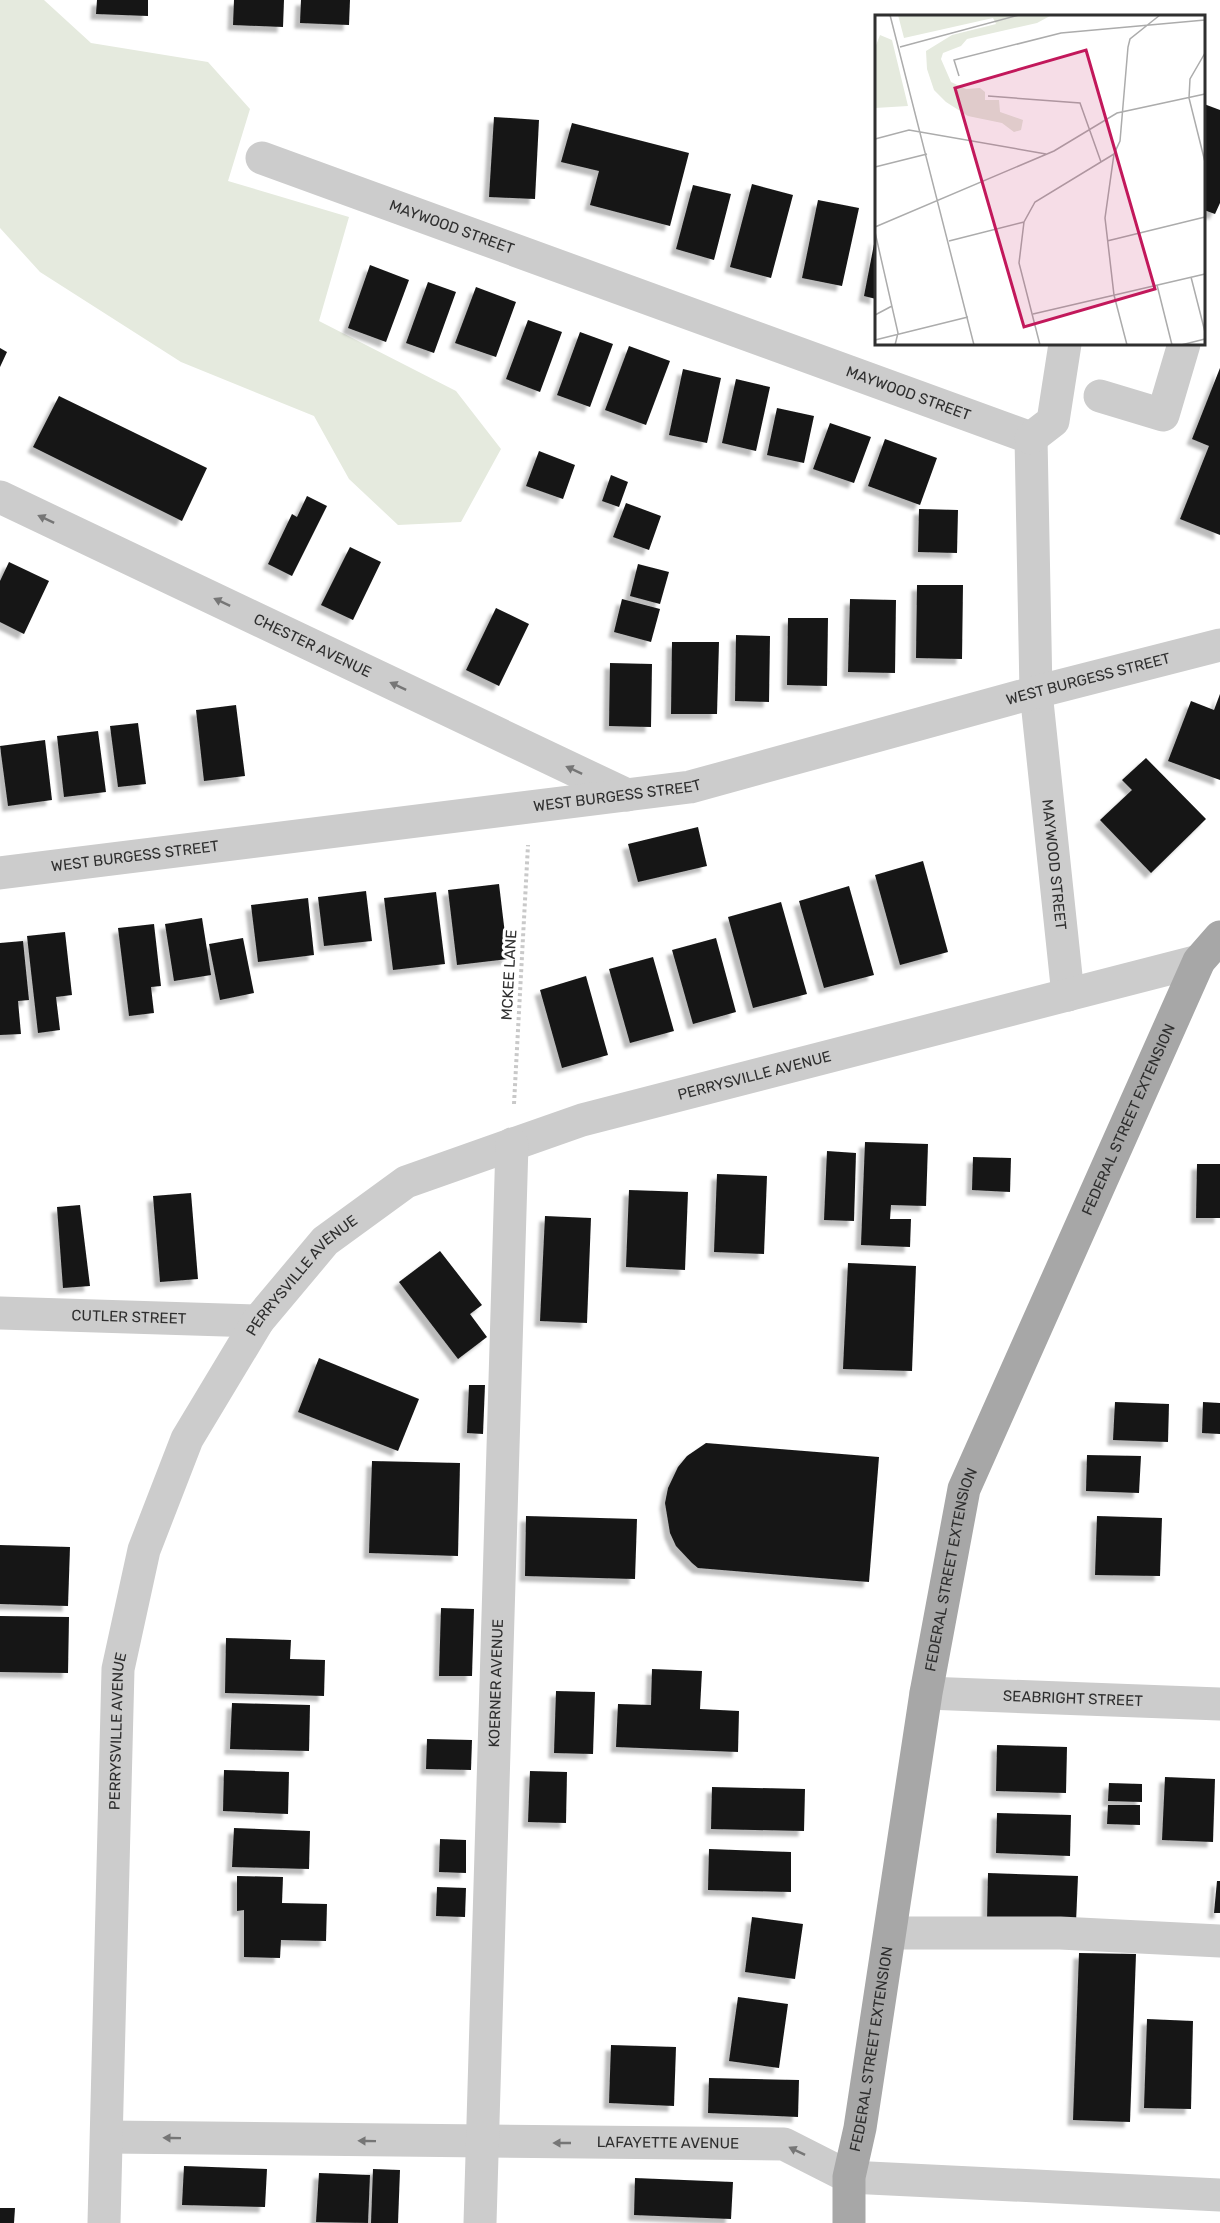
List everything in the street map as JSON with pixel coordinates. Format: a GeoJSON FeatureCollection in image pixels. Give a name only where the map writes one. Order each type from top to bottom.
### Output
{"type":"FeatureCollection","features":[{"type":"Feature","properties":{"kind":"main road"},"geometry":{"type":"LineString","coordinates":[[1199,961],[1220,937]]}},
{"type":"Feature","properties":{"kind":"main road","name":"FEDERAL STREET EXTENSION"},"geometry":{"type":"LineString","coordinates":[[849,2223],[849,2177],[860,2128],[926,1693],[964,1489],[1199,961]]}},
{"type":"Feature","properties":{"kind":"street","name":"MAYWOOD STREET"},"geometry":{"type":"LineString","coordinates":[[262,158],[1031,438],[1036,692],[1068,995]]}},
{"type":"Feature","properties":{"kind":"street"},"geometry":{"type":"LineString","coordinates":[[1031,438],[1053,422],[1065,345]]}},
{"type":"Feature","properties":{"kind":"street"},"geometry":{"type":"LineString","coordinates":[[1100,396],[1163,415],[1184,345]]}},
{"type":"Feature","properties":{"kind":"street","name":"CHESTER AVENUE"},"geometry":{"type":"LineString","coordinates":[[0,497],[627,795]]}},
{"type":"Feature","properties":{"kind":"street","name":"WEST BURGESS STREET"},"geometry":{"type":"LineString","coordinates":[[0,873],[690,787],[1036,692],[1220,645]]}},
{"type":"Feature","properties":{"kind":"street","name":"PERRYSVILLE AVENUE"},"geometry":{"type":"LineString","coordinates":[[104,2223],[118,1669],[144,1550],[187,1439],[258,1321],[325,1241],[406,1182],[582,1120],[1199,961]]}},
{"type":"Feature","properties":{"kind":"street","name":"KOERNER AVENUE"},"geometry":{"type":"LineString","coordinates":[[480,2223],[512,1144]]}},
{"type":"Feature","properties":{"kind":"street","name":"CUTLER STREET"},"geometry":{"type":"LineString","coordinates":[[0,1313],[258,1321]]}},
{"type":"Feature","properties":{"kind":"street","name":"SEABRIGHT STREET"},"geometry":{"type":"LineString","coordinates":[[926,1693],[1220,1704]]}},
{"type":"Feature","properties":{"kind":"street"},"geometry":{"type":"LineString","coordinates":[[891,1933],[1060,1934],[1220,1941]]}},
{"type":"Feature","properties":{"kind":"street","name":"LAFAYETTE AVENUE"},"geometry":{"type":"LineString","coordinates":[[107,2137],[783,2144],[849,2177],[1220,2195]]}},
{"type":"Feature","properties":{"kind":"path","name":"MCKEE LANE"},"geometry":{"type":"LineString","coordinates":[[512,1144],[530,807]]}},
{"type":"Feature","properties":{"kind":"shaded area"},"geometry":{"type":"Polygon","coordinates":[[[0,0],[44,0],[91,43],[208,62],[250,109],[228,181],[349,217],[319,321],[456,391],[501,449],[461,522],[398,525],[349,479],[314,416],[181,362],[40,272],[0,228],[0,0]]]}},
{"type":"Feature","properties":{"kind":"building"},"geometry":{"type":"Polygon","coordinates":[[[97,0],[148,0],[148,16],[96,14],[97,0]]]}},
{"type":"Feature","properties":{"kind":"building"},"geometry":{"type":"Polygon","coordinates":[[[234,0],[284,0],[283,27],[233,25],[234,0]]]}},
{"type":"Feature","properties":{"kind":"building"},"geometry":{"type":"Polygon","coordinates":[[[301,0],[350,0],[349,25],[300,23],[301,0]]]}},
{"type":"Feature","properties":{"kind":"building"},"geometry":{"type":"Polygon","coordinates":[[[1205,104],[1220,110],[1220,203],[1215,214],[1205,210],[1205,104]]]}},
{"type":"Feature","properties":{"kind":"building"},"geometry":{"type":"Polygon","coordinates":[[[494,117],[539,120],[535,199],[489,197],[494,117]]]}},
{"type":"Feature","properties":{"kind":"building"},"geometry":{"type":"Polygon","coordinates":[[[572,123],[689,153],[670,226],[590,205],[599,171],[561,162],[572,123]]]}},
{"type":"Feature","properties":{"kind":"building"},"geometry":{"type":"Polygon","coordinates":[[[752,184],[793,195],[771,278],[730,267],[752,184]]]}},
{"type":"Feature","properties":{"kind":"building"},"geometry":{"type":"Polygon","coordinates":[[[693,185],[731,194],[714,260],[676,249],[693,185]]]}},
{"type":"Feature","properties":{"kind":"building"},"geometry":{"type":"Polygon","coordinates":[[[818,200],[859,208],[842,286],[802,278],[818,200]]]}},
{"type":"Feature","properties":{"kind":"building"},"geometry":{"type":"Polygon","coordinates":[[[875,239],[875,299],[864,296],[875,239]]]}},
{"type":"Feature","properties":{"kind":"building"},"geometry":{"type":"Polygon","coordinates":[[[370,265],[409,280],[386,342],[348,328],[370,265]]]}},
{"type":"Feature","properties":{"kind":"building"},"geometry":{"type":"Polygon","coordinates":[[[428,282],[456,292],[434,353],[406,343],[428,282]]]}},
{"type":"Feature","properties":{"kind":"building"},"geometry":{"type":"Polygon","coordinates":[[[476,287],[516,302],[496,357],[455,343],[476,287]]]}},
{"type":"Feature","properties":{"kind":"building"},"geometry":{"type":"Polygon","coordinates":[[[528,320],[562,332],[540,392],[506,379],[528,320]]]}},
{"type":"Feature","properties":{"kind":"building"},"geometry":{"type":"Polygon","coordinates":[[[580,332],[613,344],[590,407],[557,395],[580,332]]]}},
{"type":"Feature","properties":{"kind":"building"},"geometry":{"type":"Polygon","coordinates":[[[629,346],[670,361],[646,425],[605,410],[629,346]]]}},
{"type":"Feature","properties":{"kind":"building"},"geometry":{"type":"Polygon","coordinates":[[[0,348],[7,352],[0,367],[0,348]]]}},
{"type":"Feature","properties":{"kind":"building"},"geometry":{"type":"Polygon","coordinates":[[[1220,368],[1220,535],[1180,519],[1209,446],[1192,439],[1220,368]]]}},
{"type":"Feature","properties":{"kind":"building"},"geometry":{"type":"Polygon","coordinates":[[[683,369],[721,378],[707,443],[669,435],[683,369]]]}},
{"type":"Feature","properties":{"kind":"building"},"geometry":{"type":"Polygon","coordinates":[[[736,379],[770,387],[756,451],[722,443],[736,379]]]}},
{"type":"Feature","properties":{"kind":"building"},"geometry":{"type":"Polygon","coordinates":[[[59,396],[207,468],[182,521],[33,447],[59,396]]]}},
{"type":"Feature","properties":{"kind":"building"},"geometry":{"type":"Polygon","coordinates":[[[777,408],[814,416],[804,463],[767,455],[777,408]]]}},
{"type":"Feature","properties":{"kind":"building"},"geometry":{"type":"Polygon","coordinates":[[[830,423],[871,437],[854,483],[813,469],[830,423]]]}},
{"type":"Feature","properties":{"kind":"building"},"geometry":{"type":"Polygon","coordinates":[[[885,439],[937,458],[920,505],[868,486],[885,439]]]}},
{"type":"Feature","properties":{"kind":"building"},"geometry":{"type":"Polygon","coordinates":[[[539,451],[575,465],[563,499],[526,486],[539,451]]]}},
{"type":"Feature","properties":{"kind":"building"},"geometry":{"type":"Polygon","coordinates":[[[611,475],[628,482],[619,507],[602,501],[611,475]]]}},
{"type":"Feature","properties":{"kind":"building"},"geometry":{"type":"Polygon","coordinates":[[[307,496],[327,506],[292,576],[268,564],[292,514],[297,517],[307,496]]]}},
{"type":"Feature","properties":{"kind":"building"},"geometry":{"type":"Polygon","coordinates":[[[626,503],[661,516],[649,550],[613,537],[626,503]]]}},
{"type":"Feature","properties":{"kind":"building"},"geometry":{"type":"Polygon","coordinates":[[[919,509],[958,510],[957,553],[918,552],[919,509]]]}},
{"type":"Feature","properties":{"kind":"building"},"geometry":{"type":"Polygon","coordinates":[[[350,547],[381,562],[353,620],[321,605],[350,547]]]}},
{"type":"Feature","properties":{"kind":"building"},"geometry":{"type":"Polygon","coordinates":[[[9,562],[49,581],[24,634],[0,622],[0,581],[9,562]]]}},
{"type":"Feature","properties":{"kind":"building"},"geometry":{"type":"Polygon","coordinates":[[[638,564],[669,572],[660,604],[630,596],[638,564]]]}},
{"type":"Feature","properties":{"kind":"building"},"geometry":{"type":"Polygon","coordinates":[[[917,585],[963,585],[962,659],[916,658],[917,585]]]}},
{"type":"Feature","properties":{"kind":"building"},"geometry":{"type":"Polygon","coordinates":[[[622,599],[660,609],[651,642],[614,632],[622,599]]]}},
{"type":"Feature","properties":{"kind":"building"},"geometry":{"type":"Polygon","coordinates":[[[850,599],[896,600],[895,673],[848,672],[850,599]]]}},
{"type":"Feature","properties":{"kind":"building"},"geometry":{"type":"Polygon","coordinates":[[[496,608],[529,624],[499,686],[466,670],[496,608]]]}},
{"type":"Feature","properties":{"kind":"building"},"geometry":{"type":"Polygon","coordinates":[[[788,618],[828,618],[827,686],[787,685],[788,618]]]}},
{"type":"Feature","properties":{"kind":"building"},"geometry":{"type":"Polygon","coordinates":[[[736,635],[770,636],[769,702],[735,701],[736,635]]]}},
{"type":"Feature","properties":{"kind":"building"},"geometry":{"type":"Polygon","coordinates":[[[672,642],[719,642],[717,714],[671,714],[672,642]]]}},
{"type":"Feature","properties":{"kind":"building"},"geometry":{"type":"Polygon","coordinates":[[[610,663],[652,664],[651,727],[609,726],[610,663]]]}},
{"type":"Feature","properties":{"kind":"building"},"geometry":{"type":"Polygon","coordinates":[[[1220,694],[1220,780],[1168,761],[1191,701],[1214,710],[1220,694]]]}},
{"type":"Feature","properties":{"kind":"building"},"geometry":{"type":"Polygon","coordinates":[[[236,705],[245,776],[204,781],[196,710],[236,705]]]}},
{"type":"Feature","properties":{"kind":"building"},"geometry":{"type":"Polygon","coordinates":[[[138,723],[146,784],[118,787],[110,726],[138,723]]]}},
{"type":"Feature","properties":{"kind":"building"},"geometry":{"type":"Polygon","coordinates":[[[98,731],[106,792],[64,797],[57,736],[98,731]]]}},
{"type":"Feature","properties":{"kind":"building"},"geometry":{"type":"Polygon","coordinates":[[[45,740],[52,800],[8,806],[0,746],[45,740]]]}},
{"type":"Feature","properties":{"kind":"building"},"geometry":{"type":"Polygon","coordinates":[[[1146,758],[1206,819],[1151,873],[1100,820],[1132,790],[1122,780],[1146,758]]]}},
{"type":"Feature","properties":{"kind":"building"},"geometry":{"type":"Polygon","coordinates":[[[698,827],[707,866],[638,882],[628,844],[698,827]]]}},
{"type":"Feature","properties":{"kind":"building"},"geometry":{"type":"Polygon","coordinates":[[[923,861],[948,952],[900,965],[875,875],[923,861]]]}},
{"type":"Feature","properties":{"kind":"building"},"geometry":{"type":"Polygon","coordinates":[[[499,884],[508,959],[457,965],[448,890],[499,884]]]}},
{"type":"Feature","properties":{"kind":"building"},"geometry":{"type":"Polygon","coordinates":[[[849,886],[874,975],[824,988],[799,901],[849,886]]]}},
{"type":"Feature","properties":{"kind":"building"},"geometry":{"type":"Polygon","coordinates":[[[366,891],[372,941],[324,946],[318,897],[366,891]]]}},
{"type":"Feature","properties":{"kind":"building"},"geometry":{"type":"Polygon","coordinates":[[[436,892],[445,964],[393,970],[384,898],[436,892]]]}},
{"type":"Feature","properties":{"kind":"building"},"geometry":{"type":"Polygon","coordinates":[[[308,898],[314,955],[258,962],[251,905],[308,898]]]}},
{"type":"Feature","properties":{"kind":"building"},"geometry":{"type":"Polygon","coordinates":[[[781,902],[807,994],[753,1008],[728,917],[781,902]]]}},
{"type":"Feature","properties":{"kind":"building"},"geometry":{"type":"Polygon","coordinates":[[[202,918],[211,975],[174,981],[165,924],[202,918]]]}},
{"type":"Feature","properties":{"kind":"building"},"geometry":{"type":"Polygon","coordinates":[[[154,924],[161,986],[151,987],[154,1013],[129,1016],[118,928],[154,924]]]}},
{"type":"Feature","properties":{"kind":"building"},"geometry":{"type":"Polygon","coordinates":[[[65,932],[72,995],[56,997],[60,1030],[38,1033],[27,936],[65,932]]]}},
{"type":"Feature","properties":{"kind":"building"},"geometry":{"type":"Polygon","coordinates":[[[243,938],[254,993],[220,1000],[209,944],[243,938]]]}},
{"type":"Feature","properties":{"kind":"building"},"geometry":{"type":"Polygon","coordinates":[[[716,938],[736,1012],[693,1024],[672,950],[716,938]]]}},
{"type":"Feature","properties":{"kind":"building"},"geometry":{"type":"Polygon","coordinates":[[[23,941],[29,1000],[18,1001],[21,1034],[0,1035],[0,943],[23,941]]]}},
{"type":"Feature","properties":{"kind":"building"},"geometry":{"type":"Polygon","coordinates":[[[653,957],[674,1031],[630,1043],[609,969],[653,957]]]}},
{"type":"Feature","properties":{"kind":"building"},"geometry":{"type":"Polygon","coordinates":[[[586,976],[608,1055],[562,1068],[540,990],[586,976]]]}},
{"type":"Feature","properties":{"kind":"building"},"geometry":{"type":"Polygon","coordinates":[[[865,1142],[928,1144],[926,1206],[891,1205],[890,1219],[911,1219],[910,1247],[861,1245],[865,1142]]]}},
{"type":"Feature","properties":{"kind":"building"},"geometry":{"type":"Polygon","coordinates":[[[827,1151],[856,1153],[854,1221],[824,1220],[827,1151]]]}},
{"type":"Feature","properties":{"kind":"building"},"geometry":{"type":"Polygon","coordinates":[[[973,1157],[1011,1158],[1010,1192],[972,1190],[973,1157]]]}},
{"type":"Feature","properties":{"kind":"building"},"geometry":{"type":"Polygon","coordinates":[[[1197,1164],[1220,1164],[1220,1218],[1196,1218],[1197,1164]]]}},
{"type":"Feature","properties":{"kind":"building"},"geometry":{"type":"Polygon","coordinates":[[[717,1174],[767,1176],[764,1254],[714,1252],[717,1174]]]}},
{"type":"Feature","properties":{"kind":"building"},"geometry":{"type":"Polygon","coordinates":[[[629,1190],[688,1192],[685,1270],[626,1267],[629,1190]]]}},
{"type":"Feature","properties":{"kind":"building"},"geometry":{"type":"Polygon","coordinates":[[[191,1193],[198,1279],[160,1282],[153,1196],[191,1193]]]}},
{"type":"Feature","properties":{"kind":"building"},"geometry":{"type":"Polygon","coordinates":[[[80,1205],[90,1286],[63,1288],[57,1207],[80,1205]]]}},
{"type":"Feature","properties":{"kind":"building"},"geometry":{"type":"Polygon","coordinates":[[[545,1216],[591,1218],[587,1323],[540,1321],[545,1216]]]}},
{"type":"Feature","properties":{"kind":"building"},"geometry":{"type":"Polygon","coordinates":[[[440,1251],[482,1305],[470,1314],[487,1337],[458,1359],[399,1282],[440,1251]]]}},
{"type":"Feature","properties":{"kind":"building"},"geometry":{"type":"Polygon","coordinates":[[[848,1263],[916,1266],[912,1371],[843,1369],[848,1263]]]}},
{"type":"Feature","properties":{"kind":"building"},"geometry":{"type":"Polygon","coordinates":[[[319,1358],[419,1399],[398,1451],[298,1412],[319,1358]]]}},
{"type":"Feature","properties":{"kind":"building"},"geometry":{"type":"Polygon","coordinates":[[[469,1385],[485,1385],[483,1434],[467,1433],[469,1385]]]}},
{"type":"Feature","properties":{"kind":"building"},"geometry":{"type":"Polygon","coordinates":[[[1115,1402],[1169,1404],[1168,1442],[1113,1440],[1115,1402]]]}},
{"type":"Feature","properties":{"kind":"building"},"geometry":{"type":"Polygon","coordinates":[[[1203,1402],[1220,1403],[1220,1434],[1202,1433],[1203,1402]]]}},
{"type":"Feature","properties":{"kind":"building"},"geometry":{"type":"Polygon","coordinates":[[[706,1443],[879,1457],[869,1582],[698,1568],[692,1563],[676,1546],[670,1533],[665,1503],[668,1488],[678,1467],[687,1456],[706,1443]]]}},
{"type":"Feature","properties":{"kind":"building"},"geometry":{"type":"Polygon","coordinates":[[[1087,1455],[1141,1456],[1139,1493],[1086,1491],[1087,1455]]]}},
{"type":"Feature","properties":{"kind":"building"},"geometry":{"type":"Polygon","coordinates":[[[372,1461],[460,1463],[458,1556],[369,1553],[372,1461]]]}},
{"type":"Feature","properties":{"kind":"building"},"geometry":{"type":"Polygon","coordinates":[[[526,1516],[637,1519],[635,1579],[525,1576],[526,1516]]]}},
{"type":"Feature","properties":{"kind":"building"},"geometry":{"type":"Polygon","coordinates":[[[1097,1516],[1162,1518],[1160,1576],[1095,1575],[1097,1516]]]}},
{"type":"Feature","properties":{"kind":"building"},"geometry":{"type":"Polygon","coordinates":[[[0,1545],[70,1547],[68,1606],[0,1604],[0,1545]]]}},
{"type":"Feature","properties":{"kind":"building"},"geometry":{"type":"Polygon","coordinates":[[[441,1608],[474,1609],[472,1676],[439,1676],[441,1608]]]}},
{"type":"Feature","properties":{"kind":"building"},"geometry":{"type":"Polygon","coordinates":[[[0,1616],[69,1617],[68,1673],[0,1672],[0,1616]]]}},
{"type":"Feature","properties":{"kind":"building"},"geometry":{"type":"Polygon","coordinates":[[[226,1638],[291,1640],[290,1659],[325,1660],[324,1696],[225,1693],[226,1638]]]}},
{"type":"Feature","properties":{"kind":"building"},"geometry":{"type":"Polygon","coordinates":[[[652,1669],[702,1671],[700,1709],[739,1711],[738,1752],[616,1747],[618,1704],[651,1705],[652,1669]]]}},
{"type":"Feature","properties":{"kind":"building"},"geometry":{"type":"Polygon","coordinates":[[[556,1691],[595,1692],[593,1754],[554,1753],[556,1691]]]}},
{"type":"Feature","properties":{"kind":"building"},"geometry":{"type":"Polygon","coordinates":[[[232,1703],[310,1705],[309,1751],[230,1749],[232,1703]]]}},
{"type":"Feature","properties":{"kind":"building"},"geometry":{"type":"Polygon","coordinates":[[[427,1739],[472,1740],[471,1770],[426,1769],[427,1739]]]}},
{"type":"Feature","properties":{"kind":"building"},"geometry":{"type":"Polygon","coordinates":[[[997,1745],[1067,1747],[1066,1793],[996,1791],[997,1745]]]}},
{"type":"Feature","properties":{"kind":"building"},"geometry":{"type":"Polygon","coordinates":[[[224,1770],[289,1772],[288,1814],[223,1811],[224,1770]]]}},
{"type":"Feature","properties":{"kind":"building"},"geometry":{"type":"Polygon","coordinates":[[[530,1771],[567,1772],[566,1823],[528,1822],[530,1771]]]}},
{"type":"Feature","properties":{"kind":"building"},"geometry":{"type":"Polygon","coordinates":[[[1165,1777],[1215,1779],[1213,1842],[1162,1840],[1165,1777]]]}},
{"type":"Feature","properties":{"kind":"building"},"geometry":{"type":"Polygon","coordinates":[[[1109,1783],[1142,1784],[1142,1802],[1108,1801],[1109,1783]]]}},
{"type":"Feature","properties":{"kind":"building"},"geometry":{"type":"Polygon","coordinates":[[[712,1787],[805,1789],[804,1831],[711,1829],[712,1787]]]}},
{"type":"Feature","properties":{"kind":"building"},"geometry":{"type":"Polygon","coordinates":[[[1108,1805],[1140,1805],[1140,1825],[1107,1824],[1108,1805]]]}},
{"type":"Feature","properties":{"kind":"building"},"geometry":{"type":"Polygon","coordinates":[[[997,1813],[1071,1815],[1070,1856],[996,1853],[997,1813]]]}},
{"type":"Feature","properties":{"kind":"building"},"geometry":{"type":"Polygon","coordinates":[[[234,1828],[310,1831],[309,1869],[232,1867],[234,1828]]]}},
{"type":"Feature","properties":{"kind":"building"},"geometry":{"type":"Polygon","coordinates":[[[440,1839],[466,1840],[466,1873],[439,1872],[440,1839]]]}},
{"type":"Feature","properties":{"kind":"building"},"geometry":{"type":"Polygon","coordinates":[[[709,1849],[791,1852],[791,1892],[708,1890],[709,1849]]]}},
{"type":"Feature","properties":{"kind":"building"},"geometry":{"type":"Polygon","coordinates":[[[988,1873],[1078,1876],[1076,1923],[987,1921],[988,1873]]]}},
{"type":"Feature","properties":{"kind":"building"},"geometry":{"type":"Polygon","coordinates":[[[237,1876],[283,1877],[282,1903],[327,1904],[326,1941],[281,1940],[280,1958],[244,1957],[244,1910],[237,1911],[237,1876]]]}},
{"type":"Feature","properties":{"kind":"building"},"geometry":{"type":"Polygon","coordinates":[[[1217,1881],[1220,1881],[1220,1913],[1214,1913],[1217,1881]]]}},
{"type":"Feature","properties":{"kind":"building"},"geometry":{"type":"Polygon","coordinates":[[[437,1887],[466,1888],[465,1917],[436,1916],[437,1887]]]}},
{"type":"Feature","properties":{"kind":"building"},"geometry":{"type":"Polygon","coordinates":[[[752,1917],[803,1924],[795,1979],[745,1972],[752,1917]]]}},
{"type":"Feature","properties":{"kind":"building"},"geometry":{"type":"Polygon","coordinates":[[[1079,1953],[1136,1954],[1130,2122],[1073,2120],[1079,1953]]]}},
{"type":"Feature","properties":{"kind":"building"},"geometry":{"type":"Polygon","coordinates":[[[738,1997],[788,2004],[779,2068],[729,2061],[738,1997]]]}},
{"type":"Feature","properties":{"kind":"building"},"geometry":{"type":"Polygon","coordinates":[[[1147,2019],[1193,2021],[1191,2109],[1144,2108],[1147,2019]]]}},
{"type":"Feature","properties":{"kind":"building"},"geometry":{"type":"Polygon","coordinates":[[[611,2045],[676,2047],[674,2106],[609,2103],[611,2045]]]}},
{"type":"Feature","properties":{"kind":"building"},"geometry":{"type":"Polygon","coordinates":[[[709,2078],[799,2080],[798,2117],[708,2113],[709,2078]]]}},
{"type":"Feature","properties":{"kind":"building"},"geometry":{"type":"Polygon","coordinates":[[[184,2166],[267,2169],[265,2207],[182,2205],[184,2166]]]}},
{"type":"Feature","properties":{"kind":"building"},"geometry":{"type":"Polygon","coordinates":[[[373,2169],[400,2170],[398,2223],[371,2223],[373,2169]]]}},
{"type":"Feature","properties":{"kind":"building"},"geometry":{"type":"Polygon","coordinates":[[[319,2173],[370,2175],[368,2223],[316,2222],[319,2173]]]}},
{"type":"Feature","properties":{"kind":"building"},"geometry":{"type":"Polygon","coordinates":[[[635,2178],[733,2182],[731,2219],[634,2215],[635,2178]]]}},
{"type":"Feature","properties":{"kind":"building"},"geometry":{"type":"Polygon","coordinates":[[[0,2208],[15,2208],[14,2223],[0,2223],[0,2208]]]}}]}
